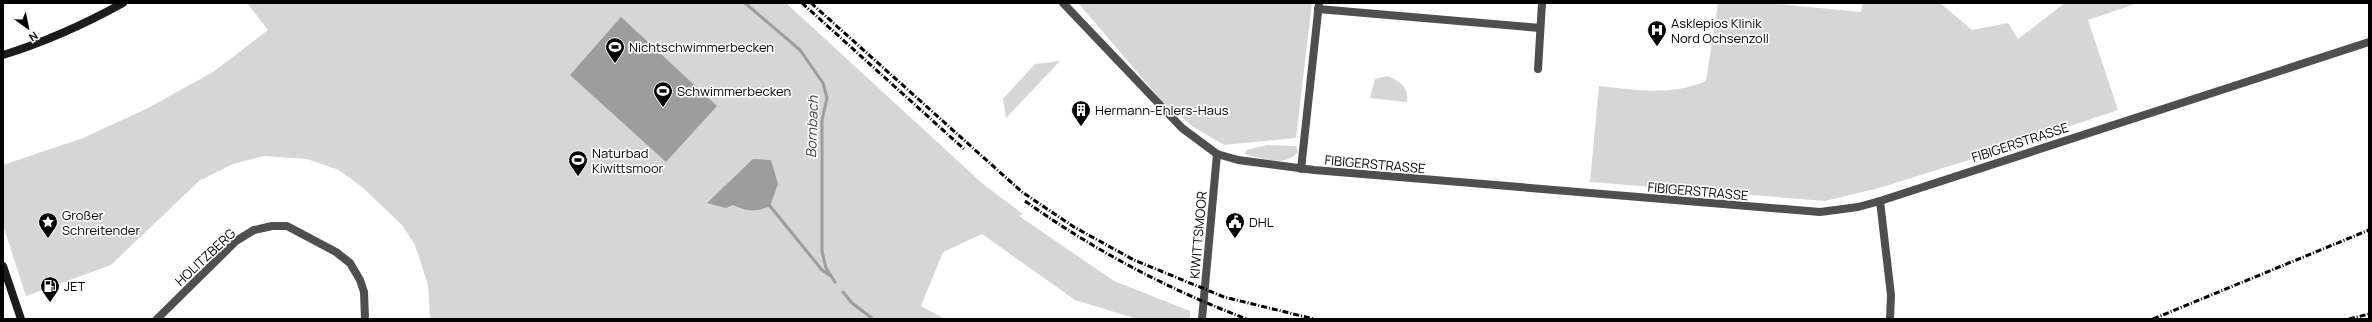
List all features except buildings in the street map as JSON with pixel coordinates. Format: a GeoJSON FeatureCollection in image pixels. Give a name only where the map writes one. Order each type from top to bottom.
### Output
{"type":"FeatureCollection","features":[{"type":"Feature","properties":{"kind":"street"},"geometry":{"type":"LineString","coordinates":[[3,55],[31,47],[81,25],[123,3]]}},
{"type":"Feature","properties":{"kind":"street","name":"FIBIGERSTRASSE"},"geometry":{"type":"LineString","coordinates":[[1063,3],[1182,128],[1217,154],[1238,160],[1301,169],[1820,212],[1858,207],[1880,201],[2369,42]]}},
{"type":"Feature","properties":{"kind":"street"},"geometry":{"type":"LineString","coordinates":[[1538,69],[1542,3]]}},
{"type":"Feature","properties":{"kind":"street"},"geometry":{"type":"LineString","coordinates":[[1301,169],[1319,6],[1540,28]]}},
{"type":"Feature","properties":{"kind":"street","name":"KIWITTSMOOR"},"geometry":{"type":"LineString","coordinates":[[1202,319],[1217,154]]}},
{"type":"Feature","properties":{"kind":"street"},"geometry":{"type":"LineString","coordinates":[[1880,201],[1891,295],[1890,319]]}},
{"type":"Feature","properties":{"kind":"street","name":"HOLITZBERG"},"geometry":{"type":"LineString","coordinates":[[157,319],[236,241],[254,230],[272,226],[288,226],[336,252],[350,263],[360,280],[364,292],[365,319]]}},
{"type":"Feature","properties":{"kind":"street"},"geometry":{"type":"LineString","coordinates":[[3,266],[21,319]]}},
{"type":"Feature","properties":{"kind":"shaded area"},"geometry":{"type":"Polygon","coordinates":[[[247,3],[786,3],[983,184],[1023,214],[1019,216],[1114,281],[1190,311],[1190,319],[1137,319],[1075,300],[982,234],[943,252],[921,306],[945,319],[430,319],[428,285],[415,245],[402,225],[362,187],[339,170],[307,159],[264,156],[233,164],[199,181],[111,265],[26,296],[3,225],[3,165],[83,138],[148,108],[213,72],[268,30],[247,3]]]}},
{"type":"Feature","properties":{"kind":"shaded area"},"geometry":{"type":"Polygon","coordinates":[[[1078,3],[1312,3],[1296,138],[1224,145],[1192,126],[1162,101],[1078,3]]]}},
{"type":"Feature","properties":{"kind":"shaded area"},"geometry":{"type":"Polygon","coordinates":[[[1718,3],[1769,3],[1861,12],[1863,3],[1940,3],[1972,30],[2008,23],[2018,39],[2065,3],[2138,3],[2088,20],[2118,110],[1992,152],[1991,147],[1983,150],[1985,155],[1879,188],[1825,201],[1590,182],[1599,86],[1653,91],[1680,89],[1706,81],[1718,3]]]}},
{"type":"Feature","properties":{"kind":"shaded area"},"geometry":{"type":"Polygon","coordinates":[[[621,17],[717,106],[666,162],[570,75],[621,17]]]}},
{"type":"Feature","properties":{"kind":"shaded area"},"geometry":{"type":"Polygon","coordinates":[[[1060,61],[1006,118],[1003,99],[1035,64],[1060,61]]]}},
{"type":"Feature","properties":{"kind":"shaded area"},"geometry":{"type":"Polygon","coordinates":[[[1387,76],[1403,85],[1407,92],[1407,102],[1370,98],[1375,79],[1387,76]]]}},
{"type":"Feature","properties":{"kind":"shaded area"},"geometry":{"type":"Polygon","coordinates":[[[1267,145],[1296,146],[1298,152],[1287,160],[1280,161],[1244,154],[1247,150],[1267,145]]]}},
{"type":"Feature","properties":{"kind":"shaded area"},"geometry":{"type":"Polygon","coordinates":[[[753,159],[771,160],[778,184],[770,206],[752,210],[743,209],[733,205],[726,208],[707,203],[753,159]]]}},
{"type":"Feature","properties":{"kind":"waterway","name":"Bornbach"},"geometry":{"type":"LineString","coordinates":[[745,3],[800,50],[823,83],[827,98],[822,120],[822,251],[826,268],[835,282]]}},
{"type":"Feature","properties":{"kind":"waterway"},"geometry":{"type":"LineString","coordinates":[[770,206],[822,270],[829,275]]}},
{"type":"Feature","properties":{"kind":"waterway","name":"Bornbach"},"geometry":{"type":"LineString","coordinates":[[843,292],[852,303],[873,319]]}},
{"type":"Feature","properties":{"kind":"railway"},"geometry":{"type":"LineString","coordinates":[[802,3],[964,149]]}},
{"type":"Feature","properties":{"kind":"railway"},"geometry":{"type":"LineString","coordinates":[[811,3],[1022,192],[1074,227],[1134,260],[1224,297],[1314,319]]}},
{"type":"Feature","properties":{"kind":"railway"},"geometry":{"type":"LineString","coordinates":[[1025,201],[1078,236],[1132,267],[1188,295],[1247,319]]}},
{"type":"Feature","properties":{"kind":"railway"},"geometry":{"type":"LineString","coordinates":[[2153,319],[2369,230]]}},
{"type":"Feature","properties":{"kind":"railway"},"geometry":{"type":"LineString","coordinates":[[2349,319],[2369,314]]}},
{"type":"Feature","properties":{"kind":"place","name":"Asklepios Klinik Nord Ochsenzoll"},"geometry":{"type":"Point","coordinates":[1657,47]}},
{"type":"Feature","properties":{"kind":"place","name":"Nichtschwimmerbecken"},"geometry":{"type":"Point","coordinates":[615,64]}},
{"type":"Feature","properties":{"kind":"place","name":"Schwimmerbecken"},"geometry":{"type":"Point","coordinates":[663,108]}},
{"type":"Feature","properties":{"kind":"place","name":"Hermann-Ehlers-Haus"},"geometry":{"type":"Point","coordinates":[1081,127]}},
{"type":"Feature","properties":{"kind":"place","name":"Naturbad Kiwittsmoor"},"geometry":{"type":"Point","coordinates":[578,177]}},
{"type":"Feature","properties":{"kind":"place","name":"Großer Schreitender"},"geometry":{"type":"Point","coordinates":[48,239]}},
{"type":"Feature","properties":{"kind":"place","name":"DHL"},"geometry":{"type":"Point","coordinates":[1235,239]}},
{"type":"Feature","properties":{"kind":"place","name":"JET"},"geometry":{"type":"Point","coordinates":[50,303]}}]}
